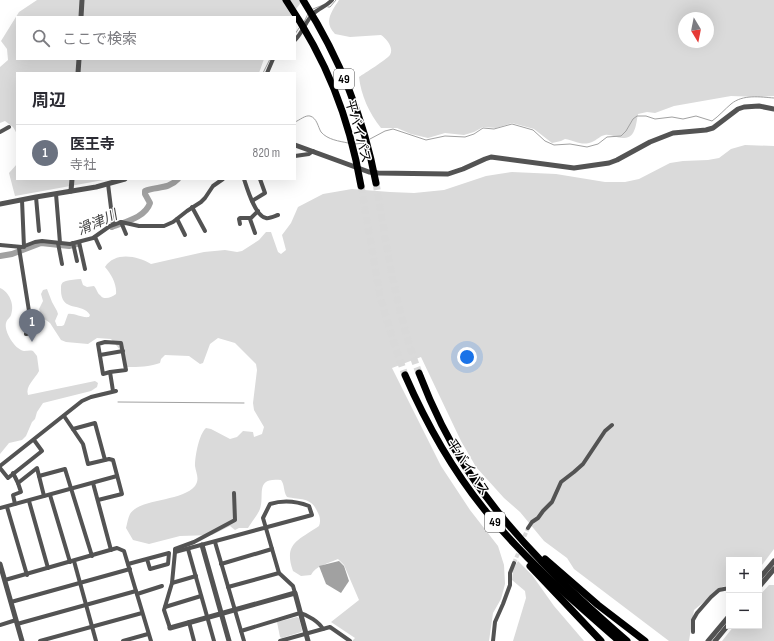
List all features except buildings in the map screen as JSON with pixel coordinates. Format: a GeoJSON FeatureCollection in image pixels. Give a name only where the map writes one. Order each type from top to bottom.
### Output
{"type":"FeatureCollection","features":[{"type":"Feature","properties":{"kind":"highway","name":"平バイパス"},"geometry":{"type":"LineString","coordinates":[[286,0],[296,16]]}},
{"type":"Feature","properties":{"kind":"highway","name":"平バイパス"},"geometry":{"type":"LineString","coordinates":[[303,0],[326,39],[339,67],[359,120],[376,182]]}},
{"type":"Feature","properties":{"kind":"highway","name":"平バイパス"},"geometry":{"type":"LineString","coordinates":[[296,16],[322,60],[335,89],[345,119],[361,186]]}},
{"type":"Feature","properties":{"kind":"highway","name":"平バイパス"},"geometry":{"type":"LineString","coordinates":[[419,373],[430,402],[443,428],[468,471],[490,503],[517,536],[559,580],[626,641]]}},
{"type":"Feature","properties":{"kind":"highway","name":"平バイパス"},"geometry":{"type":"LineString","coordinates":[[405,375],[427,423],[452,465],[485,510],[517,547],[556,585],[619,641]]}},
{"type":"Feature","properties":{"kind":"highway"},"geometry":{"type":"LineString","coordinates":[[452,465],[480,508],[499,531],[601,641]]}},
{"type":"Feature","properties":{"kind":"highway"},"geometry":{"type":"LineString","coordinates":[[490,503],[550,564],[598,605],[645,641]]}},
{"type":"Feature","properties":{"kind":"street"},"geometry":{"type":"LineString","coordinates":[[81,16],[82,0]]}},
{"type":"Feature","properties":{"kind":"street"},"geometry":{"type":"LineString","coordinates":[[296,39],[313,14],[326,6],[332,0]]}},
{"type":"Feature","properties":{"kind":"street"},"geometry":{"type":"LineString","coordinates":[[78,72],[79,60]]}},
{"type":"Feature","properties":{"kind":"street"},"geometry":{"type":"LineString","coordinates":[[267,72],[273,60]]}},
{"type":"Feature","properties":{"kind":"street"},"geometry":{"type":"LineString","coordinates":[[296,145],[369,172],[378,173],[448,174],[462,170],[491,157],[562,167],[581,167],[610,163],[650,142],[673,133],[713,128],[744,106],[759,106],[774,109]]}},
{"type":"Feature","properties":{"kind":"street"},"geometry":{"type":"LineString","coordinates":[[0,132],[9,127]]}},
{"type":"Feature","properties":{"kind":"street"},"geometry":{"type":"LineString","coordinates":[[296,156],[309,154],[313,151]]}},
{"type":"Feature","properties":{"kind":"street"},"geometry":{"type":"LineString","coordinates":[[71,191],[72,180]]}},
{"type":"Feature","properties":{"kind":"street"},"geometry":{"type":"LineString","coordinates":[[0,204],[36,196],[56,194],[108,184],[121,180]]}},
{"type":"Feature","properties":{"kind":"street"},"geometry":{"type":"LineString","coordinates":[[0,245],[19,248],[38,241],[59,243],[79,242],[95,237],[113,224],[120,222],[135,226],[161,226],[170,224],[205,198],[211,188],[222,180]]}},
{"type":"Feature","properties":{"kind":"street"},"geometry":{"type":"LineString","coordinates":[[244,180],[252,201],[258,211],[265,218],[278,215]]}},
{"type":"Feature","properties":{"kind":"street"},"geometry":{"type":"LineString","coordinates":[[252,201],[265,193],[260,180]]}},
{"type":"Feature","properties":{"kind":"street"},"geometry":{"type":"LineString","coordinates":[[108,184],[113,224]]}},
{"type":"Feature","properties":{"kind":"street"},"geometry":{"type":"LineString","coordinates":[[56,194],[62,264]]}},
{"type":"Feature","properties":{"kind":"street"},"geometry":{"type":"LineString","coordinates":[[36,196],[39,231]]}},
{"type":"Feature","properties":{"kind":"street"},"geometry":{"type":"LineString","coordinates":[[22,200],[24,247]]}},
{"type":"Feature","properties":{"kind":"street"},"geometry":{"type":"LineString","coordinates":[[192,207],[205,231]]}},
{"type":"Feature","properties":{"kind":"street"},"geometry":{"type":"LineString","coordinates":[[240,224],[240,218],[250,218],[258,211]]}},
{"type":"Feature","properties":{"kind":"street"},"geometry":{"type":"LineString","coordinates":[[250,218],[255,233]]}},
{"type":"Feature","properties":{"kind":"street"},"geometry":{"type":"LineString","coordinates":[[177,219],[185,235]]}},
{"type":"Feature","properties":{"kind":"street"},"geometry":{"type":"LineString","coordinates":[[120,222],[126,234]]}},
{"type":"Feature","properties":{"kind":"street"},"geometry":{"type":"LineString","coordinates":[[135,226],[137,231]]}},
{"type":"Feature","properties":{"kind":"street"},"geometry":{"type":"LineString","coordinates":[[95,237],[100,248]]}},
{"type":"Feature","properties":{"kind":"street"},"geometry":{"type":"LineString","coordinates":[[79,242],[85,269]]}},
{"type":"Feature","properties":{"kind":"street"},"geometry":{"type":"LineString","coordinates":[[73,243],[77,261]]}},
{"type":"Feature","properties":{"kind":"street"},"geometry":{"type":"LineString","coordinates":[[19,248],[29,318],[26,334],[32,333]]}},
{"type":"Feature","properties":{"kind":"street"},"geometry":{"type":"LineString","coordinates":[[105,342],[121,343],[126,370],[103,374],[100,355],[98,344],[105,342]]}},
{"type":"Feature","properties":{"kind":"street"},"geometry":{"type":"LineString","coordinates":[[100,355],[123,351]]}},
{"type":"Feature","properties":{"kind":"street"},"geometry":{"type":"LineString","coordinates":[[34,440],[42,451],[8,478],[0,467],[86,398],[114,391],[110,372]]}},
{"type":"Feature","properties":{"kind":"street"},"geometry":{"type":"LineString","coordinates":[[64,416],[83,444],[88,464],[109,459],[113,460],[122,494],[98,500]]}},
{"type":"Feature","properties":{"kind":"street"},"geometry":{"type":"LineString","coordinates":[[73,429],[95,424],[105,460]]}},
{"type":"Feature","properties":{"kind":"street"},"geometry":{"type":"LineString","coordinates":[[528,528],[552,502],[561,482],[585,461],[605,431],[612,425]]}},
{"type":"Feature","properties":{"kind":"street"},"geometry":{"type":"LineString","coordinates":[[18,483],[37,468],[44,496]]}},
{"type":"Feature","properties":{"kind":"street"},"geometry":{"type":"LineString","coordinates":[[39,476],[65,469],[92,556]]}},
{"type":"Feature","properties":{"kind":"street"},"geometry":{"type":"LineString","coordinates":[[13,473],[21,492],[13,495],[15,504]]}},
{"type":"Feature","properties":{"kind":"street"},"geometry":{"type":"LineString","coordinates":[[0,508],[117,476]]}},
{"type":"Feature","properties":{"kind":"street"},"geometry":{"type":"LineString","coordinates":[[93,483],[111,550]]}},
{"type":"Feature","properties":{"kind":"street"},"geometry":{"type":"LineString","coordinates":[[234,493],[235,520],[194,542],[175,549],[176,552],[172,583],[164,610],[170,628],[295,593]]}},
{"type":"Feature","properties":{"kind":"street"},"geometry":{"type":"LineString","coordinates":[[50,495],[80,582],[96,641]]}},
{"type":"Feature","properties":{"kind":"street"},"geometry":{"type":"LineString","coordinates":[[29,500],[48,568]]}},
{"type":"Feature","properties":{"kind":"street"},"geometry":{"type":"LineString","coordinates":[[176,552],[265,527],[312,515],[309,506],[285,501],[270,504],[263,518],[265,527],[272,549],[278,573],[293,586],[308,641]]}},
{"type":"Feature","properties":{"kind":"street"},"geometry":{"type":"LineString","coordinates":[[7,507],[27,575]]}},
{"type":"Feature","properties":{"kind":"street"},"geometry":{"type":"LineString","coordinates":[[215,542],[244,641]]}},
{"type":"Feature","properties":{"kind":"street"},"geometry":{"type":"LineString","coordinates":[[202,545],[229,641]]}},
{"type":"Feature","properties":{"kind":"street"},"geometry":{"type":"LineString","coordinates":[[5,580],[27,575],[117,548],[124,551],[151,641]]}},
{"type":"Feature","properties":{"kind":"street"},"geometry":{"type":"LineString","coordinates":[[188,549],[214,641]]}},
{"type":"Feature","properties":{"kind":"street"},"geometry":{"type":"LineString","coordinates":[[221,564],[272,549]]}},
{"type":"Feature","properties":{"kind":"street"},"geometry":{"type":"LineString","coordinates":[[128,564],[169,553],[168,564],[150,569],[147,559]]}},
{"type":"Feature","properties":{"kind":"street"},"geometry":{"type":"LineString","coordinates":[[762,583],[771,572],[774,561]]}},
{"type":"Feature","properties":{"kind":"street"},"geometry":{"type":"LineString","coordinates":[[493,641],[495,622],[510,585],[510,573],[514,563]]}},
{"type":"Feature","properties":{"kind":"street"},"geometry":{"type":"LineString","coordinates":[[0,564],[22,641]]}},
{"type":"Feature","properties":{"kind":"street"},"geometry":{"type":"LineString","coordinates":[[11,602],[130,569]]}},
{"type":"Feature","properties":{"kind":"street"},"geometry":{"type":"LineString","coordinates":[[762,577],[771,572]]}},
{"type":"Feature","properties":{"kind":"street"},"geometry":{"type":"LineString","coordinates":[[228,587],[278,573]]}},
{"type":"Feature","properties":{"kind":"street"},"geometry":{"type":"LineString","coordinates":[[172,583],[196,576]]}},
{"type":"Feature","properties":{"kind":"street"},"geometry":{"type":"LineString","coordinates":[[0,625],[162,586]]}},
{"type":"Feature","properties":{"kind":"street"},"geometry":{"type":"LineString","coordinates":[[693,632],[694,620],[697,613],[719,590],[726,589]]}},
{"type":"Feature","properties":{"kind":"street"},"geometry":{"type":"LineString","coordinates":[[165,607],[201,596]]}},
{"type":"Feature","properties":{"kind":"street"},"geometry":{"type":"LineString","coordinates":[[40,641],[142,613]]}},
{"type":"Feature","properties":{"kind":"street"},"geometry":{"type":"LineString","coordinates":[[240,630],[300,614],[303,614],[320,624],[323,629]]}},
{"type":"Feature","properties":{"kind":"street"},"geometry":{"type":"LineString","coordinates":[[708,641],[726,620]]}},
{"type":"Feature","properties":{"kind":"street"},"geometry":{"type":"LineString","coordinates":[[189,622],[194,641]]}},
{"type":"Feature","properties":{"kind":"street"},"geometry":{"type":"LineString","coordinates":[[280,641],[330,627],[350,641]]}},
{"type":"Feature","properties":{"kind":"street"},"geometry":{"type":"LineString","coordinates":[[715,641],[726,628]]}},
{"type":"Feature","properties":{"kind":"street"},"geometry":{"type":"LineString","coordinates":[[123,641],[148,634]]}},
{"type":"Feature","properties":{"kind":"shaded area"},"geometry":{"type":"Polygon","coordinates":[[[37,0],[303,0],[291,16],[17,16],[19,12],[37,0]]]}},
{"type":"Feature","properties":{"kind":"shaded area"},"geometry":{"type":"Polygon","coordinates":[[[339,0],[774,0],[774,96],[731,96],[674,106],[655,113],[647,112],[638,114],[635,130],[631,136],[623,138],[605,135],[586,144],[565,139],[552,143],[534,129],[512,123],[496,128],[483,127],[464,135],[445,133],[428,138],[411,134],[397,128],[381,128],[369,110],[359,77],[390,55],[391,49],[388,41],[381,35],[350,37],[335,34],[331,30],[329,21],[331,12],[339,0]]]}},
{"type":"Feature","properties":{"kind":"shaded area"},"geometry":{"type":"Polygon","coordinates":[[[16,17],[16,60],[264,60],[259,72],[16,72],[16,132],[13,127],[5,121],[0,123],[0,67],[8,60],[7,49],[1,41],[16,17]]]}},
{"type":"Feature","properties":{"kind":"shaded area"},"geometry":{"type":"Polygon","coordinates":[[[745,145],[774,146],[774,549],[762,565],[762,557],[726,557],[726,586],[722,587],[694,610],[689,641],[669,641],[574,569],[567,558],[544,541],[520,512],[504,498],[476,467],[461,441],[421,357],[392,368],[441,466],[470,510],[498,546],[504,565],[505,584],[501,599],[493,613],[489,641],[352,641],[355,638],[331,622],[359,600],[344,565],[338,559],[319,567],[311,575],[301,576],[293,571],[290,562],[292,548],[299,539],[319,526],[320,518],[312,503],[305,500],[287,497],[281,480],[267,481],[264,484],[262,488],[260,509],[248,528],[239,528],[235,530],[230,526],[212,535],[180,536],[149,544],[133,540],[126,528],[130,514],[135,509],[152,502],[181,495],[195,486],[197,478],[195,466],[199,440],[206,428],[230,439],[237,437],[243,431],[253,432],[254,437],[262,434],[264,427],[254,410],[253,403],[257,370],[256,364],[235,343],[218,338],[210,344],[203,363],[200,364],[189,356],[165,355],[161,359],[160,363],[127,367],[121,351],[111,339],[97,338],[88,344],[66,342],[61,340],[50,323],[43,318],[39,309],[43,301],[41,294],[43,290],[47,289],[57,311],[58,314],[55,321],[57,326],[62,326],[64,325],[68,314],[86,317],[89,317],[90,315],[86,311],[72,306],[64,301],[61,288],[64,282],[81,279],[83,285],[87,287],[94,286],[102,297],[108,298],[116,294],[116,287],[113,279],[105,267],[109,262],[115,259],[127,256],[146,261],[151,264],[204,252],[225,250],[237,252],[242,251],[259,240],[266,232],[271,232],[278,252],[281,254],[286,250],[282,235],[291,223],[298,207],[323,194],[352,189],[414,193],[444,190],[486,176],[512,172],[556,174],[605,182],[625,182],[639,179],[670,163],[719,158],[731,149],[745,145]]]}},
{"type":"Feature","properties":{"kind":"shaded area"},"geometry":{"type":"Polygon","coordinates":[[[16,165],[16,180],[103,180],[15,196],[9,173],[16,165]]]}},
{"type":"Feature","properties":{"kind":"shaded area"},"geometry":{"type":"Polygon","coordinates":[[[0,288],[6,292],[12,303],[11,316],[6,322],[10,339],[20,350],[33,351],[37,356],[39,371],[29,386],[27,392],[28,395],[95,381],[98,383],[97,387],[91,391],[43,403],[37,412],[26,436],[22,440],[9,443],[0,454],[0,288]]]}},
{"type":"Feature","properties":{"kind":"shaded area"},"geometry":{"type":"Polygon","coordinates":[[[339,561],[344,566],[349,581],[341,593],[326,584],[319,566],[339,561]]]}},
{"type":"Feature","properties":{"kind":"shaded area"},"geometry":{"type":"Polygon","coordinates":[[[518,561],[532,575],[554,606],[584,641],[513,641],[526,598],[525,591],[512,580],[513,569],[518,561]]]}},
{"type":"Feature","properties":{"kind":"shaded area"},"geometry":{"type":"Polygon","coordinates":[[[769,585],[774,585],[774,641],[722,641],[732,629],[762,629],[762,593],[769,585]]]}},
{"type":"Feature","properties":{"kind":"shaded area"},"geometry":{"type":"Polygon","coordinates":[[[297,617],[299,618],[302,630],[301,632],[282,638],[280,637],[277,622],[297,617]]]}},
{"type":"Feature","properties":{"kind":"waterway"},"geometry":{"type":"LineString","coordinates":[[328,7],[330,7],[336,0]]}},
{"type":"Feature","properties":{"kind":"waterway"},"geometry":{"type":"LineString","coordinates":[[313,9],[323,5]]}},
{"type":"Feature","properties":{"kind":"waterway"},"geometry":{"type":"LineString","coordinates":[[304,22],[308,14]]}},
{"type":"Feature","properties":{"kind":"waterway"},"geometry":{"type":"LineString","coordinates":[[296,32],[299,28]]}},
{"type":"Feature","properties":{"kind":"waterway"},"geometry":{"type":"LineString","coordinates":[[264,72],[270,60]]}},
{"type":"Feature","properties":{"kind":"waterway"},"geometry":{"type":"LineString","coordinates":[[370,139],[385,131],[393,129],[426,140],[445,136],[465,137],[474,134],[483,128],[494,129],[512,124],[533,130],[545,141],[554,145],[570,144],[587,147],[598,144],[607,137],[621,136],[626,131],[633,119],[637,116],[646,116],[655,119],[672,117],[683,119],[696,116],[712,121],[731,104],[746,97],[774,98]]}},
{"type":"Feature","properties":{"kind":"waterway"},"geometry":{"type":"LineString","coordinates":[[296,121],[304,117],[310,116],[316,121],[324,135],[334,140],[348,143]]}},
{"type":"Feature","properties":{"kind":"waterway"},"geometry":{"type":"LineString","coordinates":[[355,144],[364,143]]}},
{"type":"Feature","properties":{"kind":"waterway","name":"滑津川"},"geometry":{"type":"LineString","coordinates":[[112,227],[134,219],[144,212],[150,203],[145,191],[170,185],[177,180]]}},
{"type":"Feature","properties":{"kind":"waterway","name":"滑津川"},"geometry":{"type":"LineString","coordinates":[[0,256],[12,254],[41,243],[69,246],[77,244]]}},
{"type":"Feature","properties":{"kind":"waterway"},"geometry":{"type":"LineString","coordinates":[[118,402],[244,403]]}},
{"type":"Feature","properties":{"kind":"tunnel"},"geometry":{"type":"LineString","coordinates":[[376,183],[388,256],[398,303],[419,373]]}},
{"type":"Feature","properties":{"kind":"tunnel"},"geometry":{"type":"LineString","coordinates":[[361,186],[380,296],[405,375]]}},
{"type":"Feature","properties":{"kind":"tunnel"},"geometry":{"type":"LineString","coordinates":[[522,542],[528,528]]}},
{"type":"Feature","properties":{"kind":"tunnel"},"geometry":{"type":"LineString","coordinates":[[514,563],[520,549]]}},
{"type":"Feature","properties":{"kind":"place","name":"医王寺"},"geometry":{"type":"Point","coordinates":[32,342]}}]}
